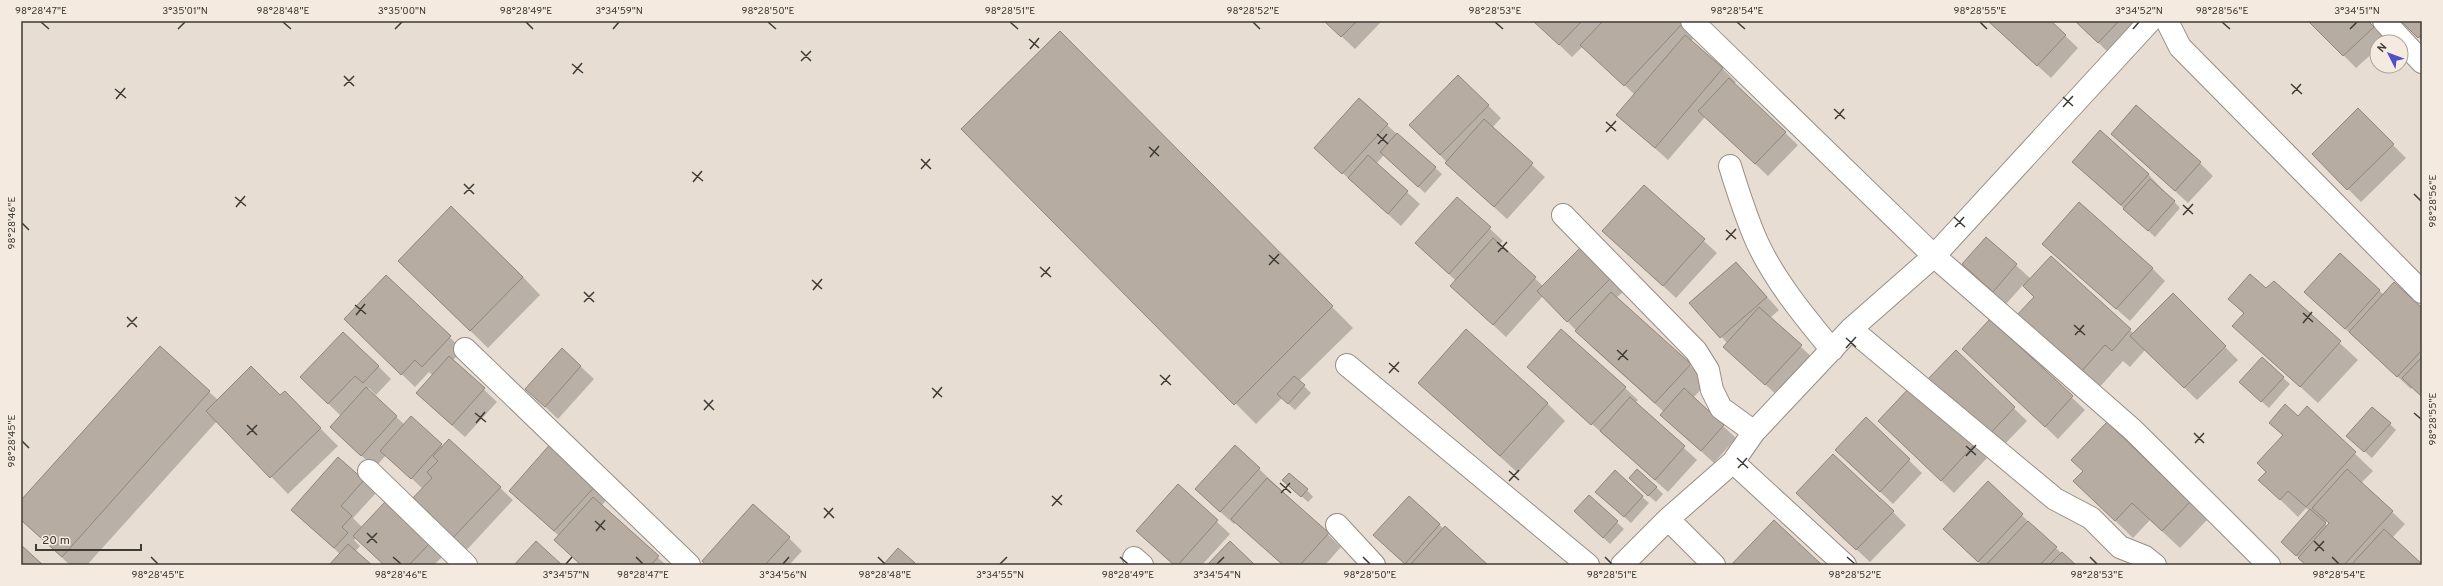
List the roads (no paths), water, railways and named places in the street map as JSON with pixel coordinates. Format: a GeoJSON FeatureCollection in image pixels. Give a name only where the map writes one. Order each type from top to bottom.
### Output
{"type":"FeatureCollection","features":[{"type":"Feature","properties":{"kind":"street"},"geometry":{"type":"LineString","coordinates":[[1692,21],[1934,256],[2133,430],[2268,565]]}},
{"type":"Feature","properties":{"kind":"street"},"geometry":{"type":"LineString","coordinates":[[1622,565],[1668,519],[1733,462],[1754,432],[1851,329],[1934,256],[2150,21]]}},
{"type":"Feature","properties":{"kind":"street"},"geometry":{"type":"LineString","coordinates":[[2167,21],[2180,47],[2422,292]]}},
{"type":"Feature","properties":{"kind":"street"},"geometry":{"type":"LineString","coordinates":[[2384,21],[2422,62]]}},
{"type":"Feature","properties":{"kind":"street"},"geometry":{"type":"LineString","coordinates":[[1730,166],[1743,208],[1757,243],[1804,315],[1832,350]]}},
{"type":"Feature","properties":{"kind":"street"},"geometry":{"type":"LineString","coordinates":[[1564,215],[1696,351],[1708,370],[1712,390],[1721,408],[1754,432]]}},
{"type":"Feature","properties":{"kind":"street"},"geometry":{"type":"LineString","coordinates":[[1851,329],[2055,499],[2091,518],[2120,547],[2145,557],[2155,565]]}},
{"type":"Feature","properties":{"kind":"street"},"geometry":{"type":"LineString","coordinates":[[465,349],[689,565]]}},
{"type":"Feature","properties":{"kind":"street"},"geometry":{"type":"LineString","coordinates":[[1347,365],[1588,565]]}},
{"type":"Feature","properties":{"kind":"street"},"geometry":{"type":"LineString","coordinates":[[1733,462],[1845,565]]}},
{"type":"Feature","properties":{"kind":"street"},"geometry":{"type":"LineString","coordinates":[[369,471],[466,565]]}},
{"type":"Feature","properties":{"kind":"street"},"geometry":{"type":"LineString","coordinates":[[1668,519],[1714,565]]}},
{"type":"Feature","properties":{"kind":"street"},"geometry":{"type":"LineString","coordinates":[[1337,525],[1374,565]]}}]}
